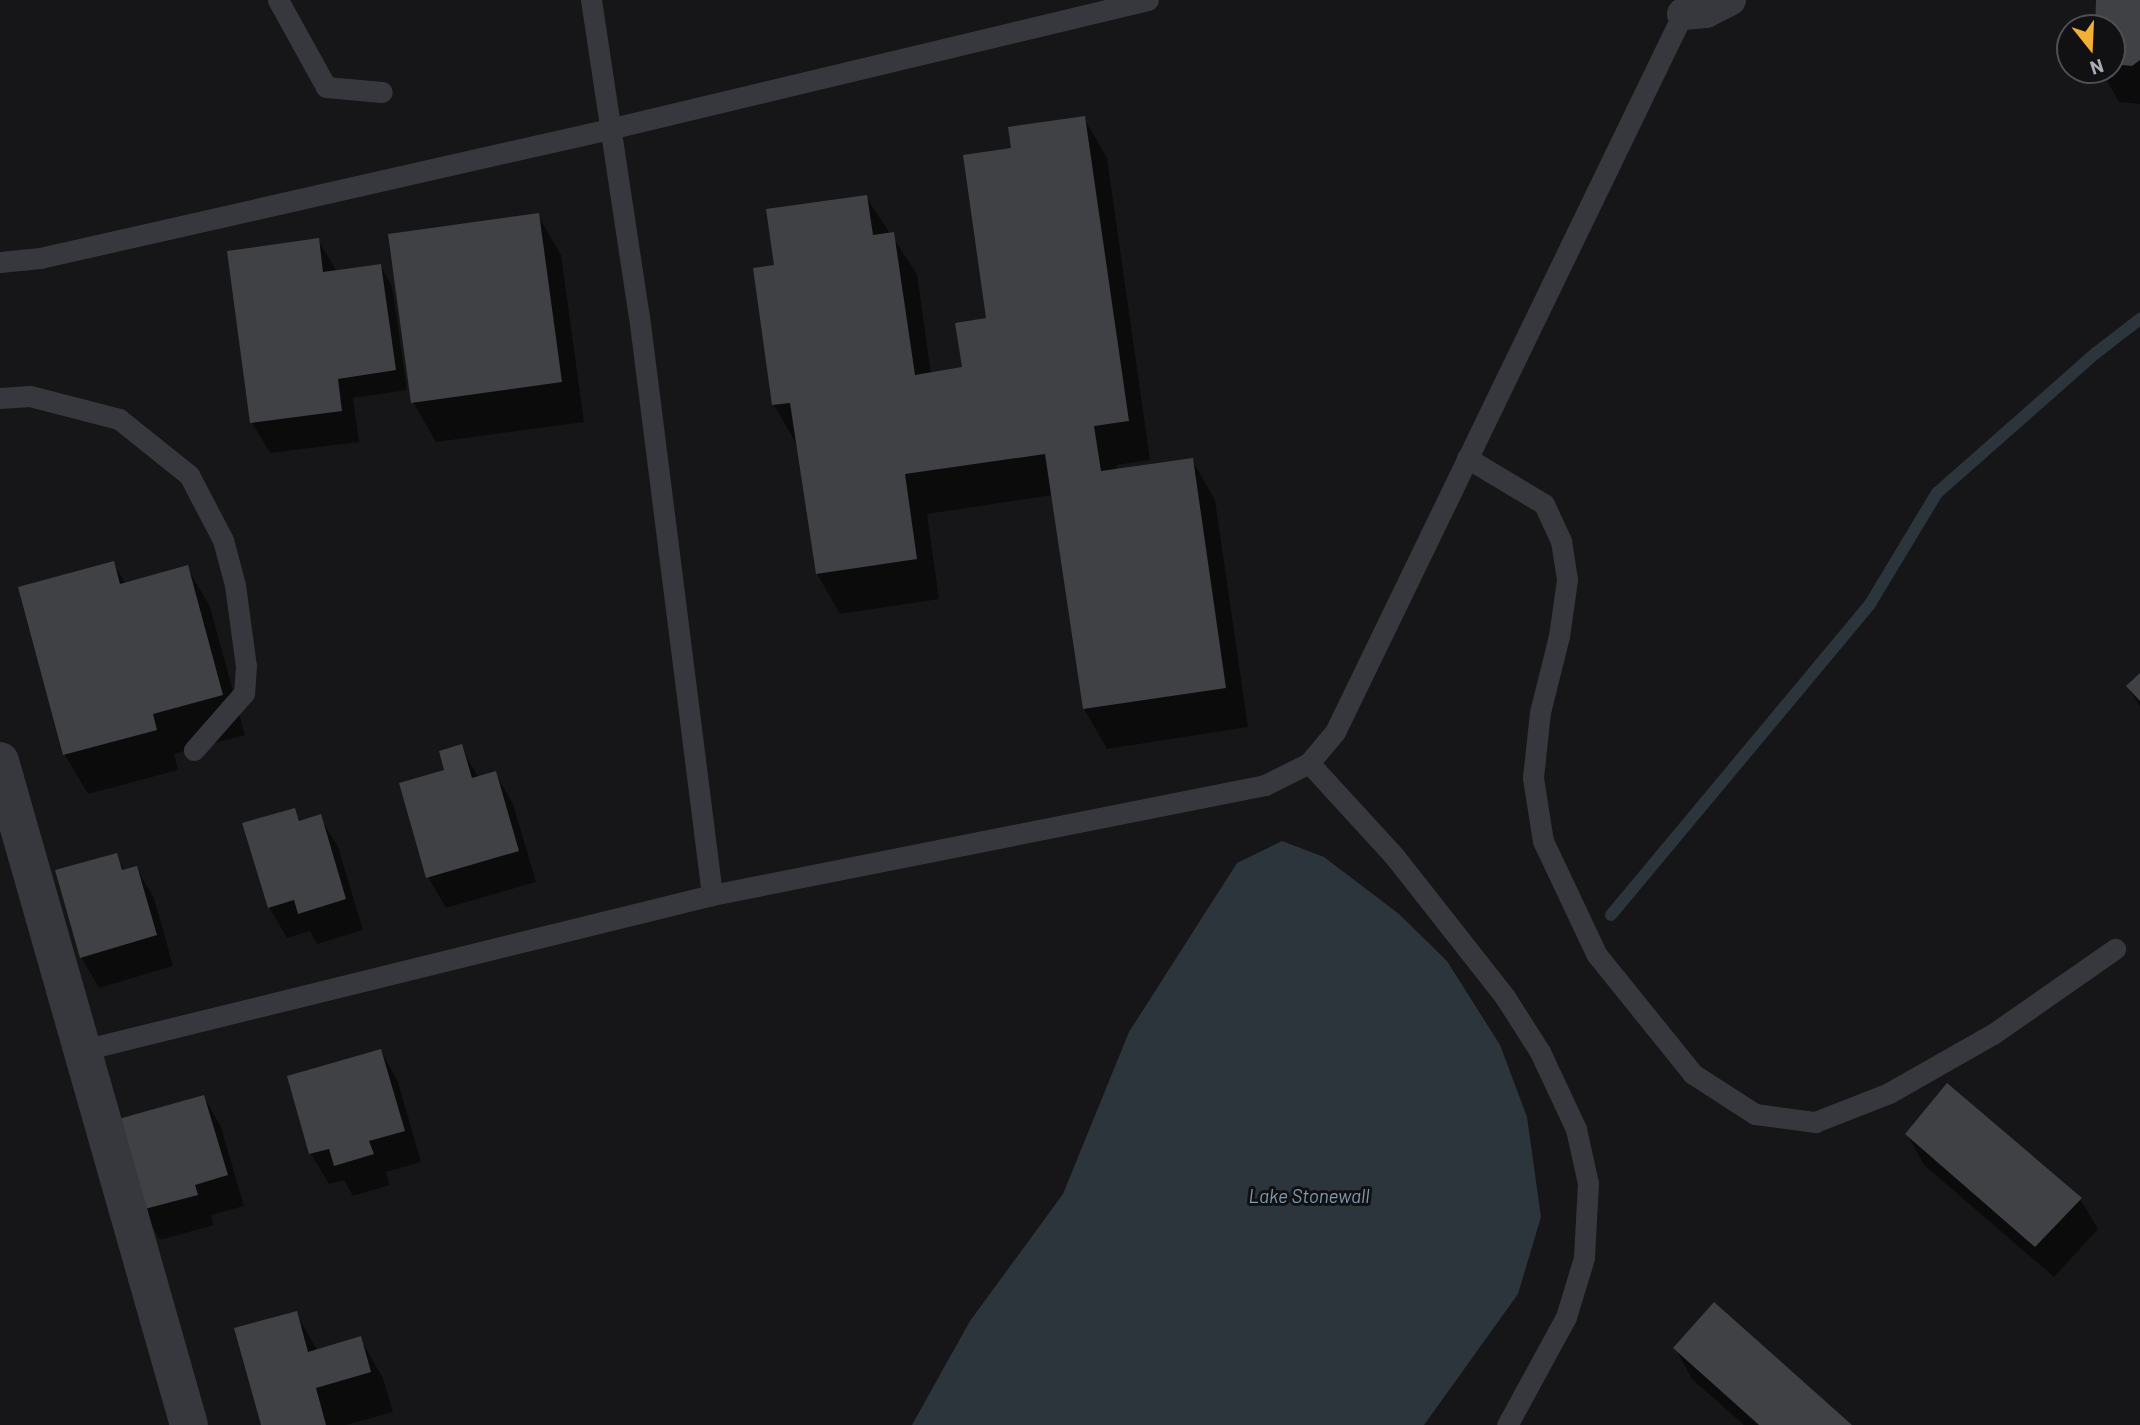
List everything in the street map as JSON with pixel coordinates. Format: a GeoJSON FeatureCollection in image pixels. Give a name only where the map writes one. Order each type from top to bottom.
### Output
{"type":"FeatureCollection","features":[{"type":"Feature","properties":{"kind":"street"},"geometry":{"type":"LineString","coordinates":[[1687,7],[1706,12],[1730,0]]}},
{"type":"Feature","properties":{"kind":"street"},"geometry":{"type":"LineString","coordinates":[[0,762],[189,1425]]}},
{"type":"Feature","properties":{"kind":"lane"},"geometry":{"type":"LineString","coordinates":[[278,0],[326,86],[382,92]]}},
{"type":"Feature","properties":{"kind":"lane"},"geometry":{"type":"LineString","coordinates":[[591,0],[639,316],[712,895]]}},
{"type":"Feature","properties":{"kind":"lane"},"geometry":{"type":"LineString","coordinates":[[0,262],[40,258],[609,129],[1148,0]]}},
{"type":"Feature","properties":{"kind":"lane"},"geometry":{"type":"LineString","coordinates":[[83,1050],[712,895],[1265,785],[1309,763],[1335,732],[1687,7]]}},
{"type":"Feature","properties":{"kind":"lane"},"geometry":{"type":"LineString","coordinates":[[0,398],[30,396],[118,419],[189,475],[223,540],[235,585],[246,666],[244,693],[194,750]]}},
{"type":"Feature","properties":{"kind":"lane"},"geometry":{"type":"LineString","coordinates":[[1467,458],[1544,504],[1561,541],[1567,580],[1559,636],[1540,712],[1533,778],[1543,841],[1597,954],[1693,1074],[1755,1114],[1815,1122],[1889,1093],[1993,1034],[2115,949]]}},
{"type":"Feature","properties":{"kind":"lane"},"geometry":{"type":"LineString","coordinates":[[1309,763],[1395,857],[1505,996],[1540,1052],[1576,1129],[1588,1183],[1584,1258],[1566,1317],[1507,1425]]}},
{"type":"Feature","properties":{"kind":"water","name":"Lake Stonewall"},"geometry":{"type":"Polygon","coordinates":[[[1282,841],[1324,857],[1399,914],[1447,961],[1500,1045],[1527,1117],[1541,1217],[1518,1294],[1424,1425],[912,1425],[970,1321],[1063,1194],[1129,1032],[1237,863],[1282,841]]]}},
{"type":"Feature","properties":{"kind":"building"},"geometry":{"type":"Polygon","coordinates":[[[2096,0],[2140,0],[2140,60],[2132,66],[2126,65],[2126,14],[2096,14],[2096,0]]]}},
{"type":"Feature","properties":{"kind":"building"},"geometry":{"type":"Polygon","coordinates":[[[1085,116],[1129,421],[1094,426],[1101,471],[1193,458],[1226,688],[1083,709],[1045,454],[905,474],[917,559],[816,574],[790,403],[772,405],[753,268],[774,265],[766,209],[867,195],[873,235],[894,232],[915,375],[962,367],[955,323],[986,318],[963,155],[1011,148],[1008,127],[1085,116]]]}},
{"type":"Feature","properties":{"kind":"building"},"geometry":{"type":"Polygon","coordinates":[[[539,213],[562,382],[411,403],[388,234],[539,213]]]}},
{"type":"Feature","properties":{"kind":"building"},"geometry":{"type":"Polygon","coordinates":[[[319,238],[323,272],[381,264],[396,370],[338,379],[342,411],[250,423],[227,251],[319,238]]]}},
{"type":"Feature","properties":{"kind":"building"},"geometry":{"type":"Polygon","coordinates":[[[114,561],[120,584],[188,565],[223,695],[153,714],[157,730],[63,755],[18,587],[114,561]]]}},
{"type":"Feature","properties":{"kind":"building"},"geometry":{"type":"Polygon","coordinates":[[[2140,673],[2140,701],[2126,686],[2140,673]]]}},
{"type":"Feature","properties":{"kind":"building"},"geometry":{"type":"Polygon","coordinates":[[[462,744],[472,778],[496,771],[519,851],[426,878],[399,783],[444,770],[439,751],[462,744]]]}},
{"type":"Feature","properties":{"kind":"building"},"geometry":{"type":"Polygon","coordinates":[[[295,808],[299,821],[321,814],[346,899],[298,914],[294,900],[268,908],[242,823],[295,808]]]}},
{"type":"Feature","properties":{"kind":"building"},"geometry":{"type":"Polygon","coordinates":[[[117,853],[122,870],[137,866],[157,935],[80,958],[55,870],[117,853]]]}},
{"type":"Feature","properties":{"kind":"building"},"geometry":{"type":"Polygon","coordinates":[[[381,1049],[405,1131],[369,1141],[374,1154],[334,1166],[329,1149],[309,1154],[287,1076],[381,1049]]]}},
{"type":"Feature","properties":{"kind":"building"},"geometry":{"type":"Polygon","coordinates":[[[1947,1083],[2082,1198],[2035,1247],[1905,1134],[1947,1083]]]}},
{"type":"Feature","properties":{"kind":"building"},"geometry":{"type":"Polygon","coordinates":[[[204,1095],[228,1175],[195,1185],[198,1195],[141,1210],[115,1120],[204,1095]]]}},
{"type":"Feature","properties":{"kind":"building"},"geometry":{"type":"Polygon","coordinates":[[[1714,1302],[1852,1425],[1759,1425],[1673,1348],[1714,1302]]]}},
{"type":"Feature","properties":{"kind":"building"},"geometry":{"type":"Polygon","coordinates":[[[297,1311],[308,1352],[361,1336],[371,1372],[316,1388],[326,1425],[261,1425],[234,1328],[297,1311]]]}},
{"type":"Feature","properties":{"kind":"waterway"},"geometry":{"type":"LineString","coordinates":[[1611,915],[1870,604],[1937,493],[2096,353],[2140,319]]}}]}
